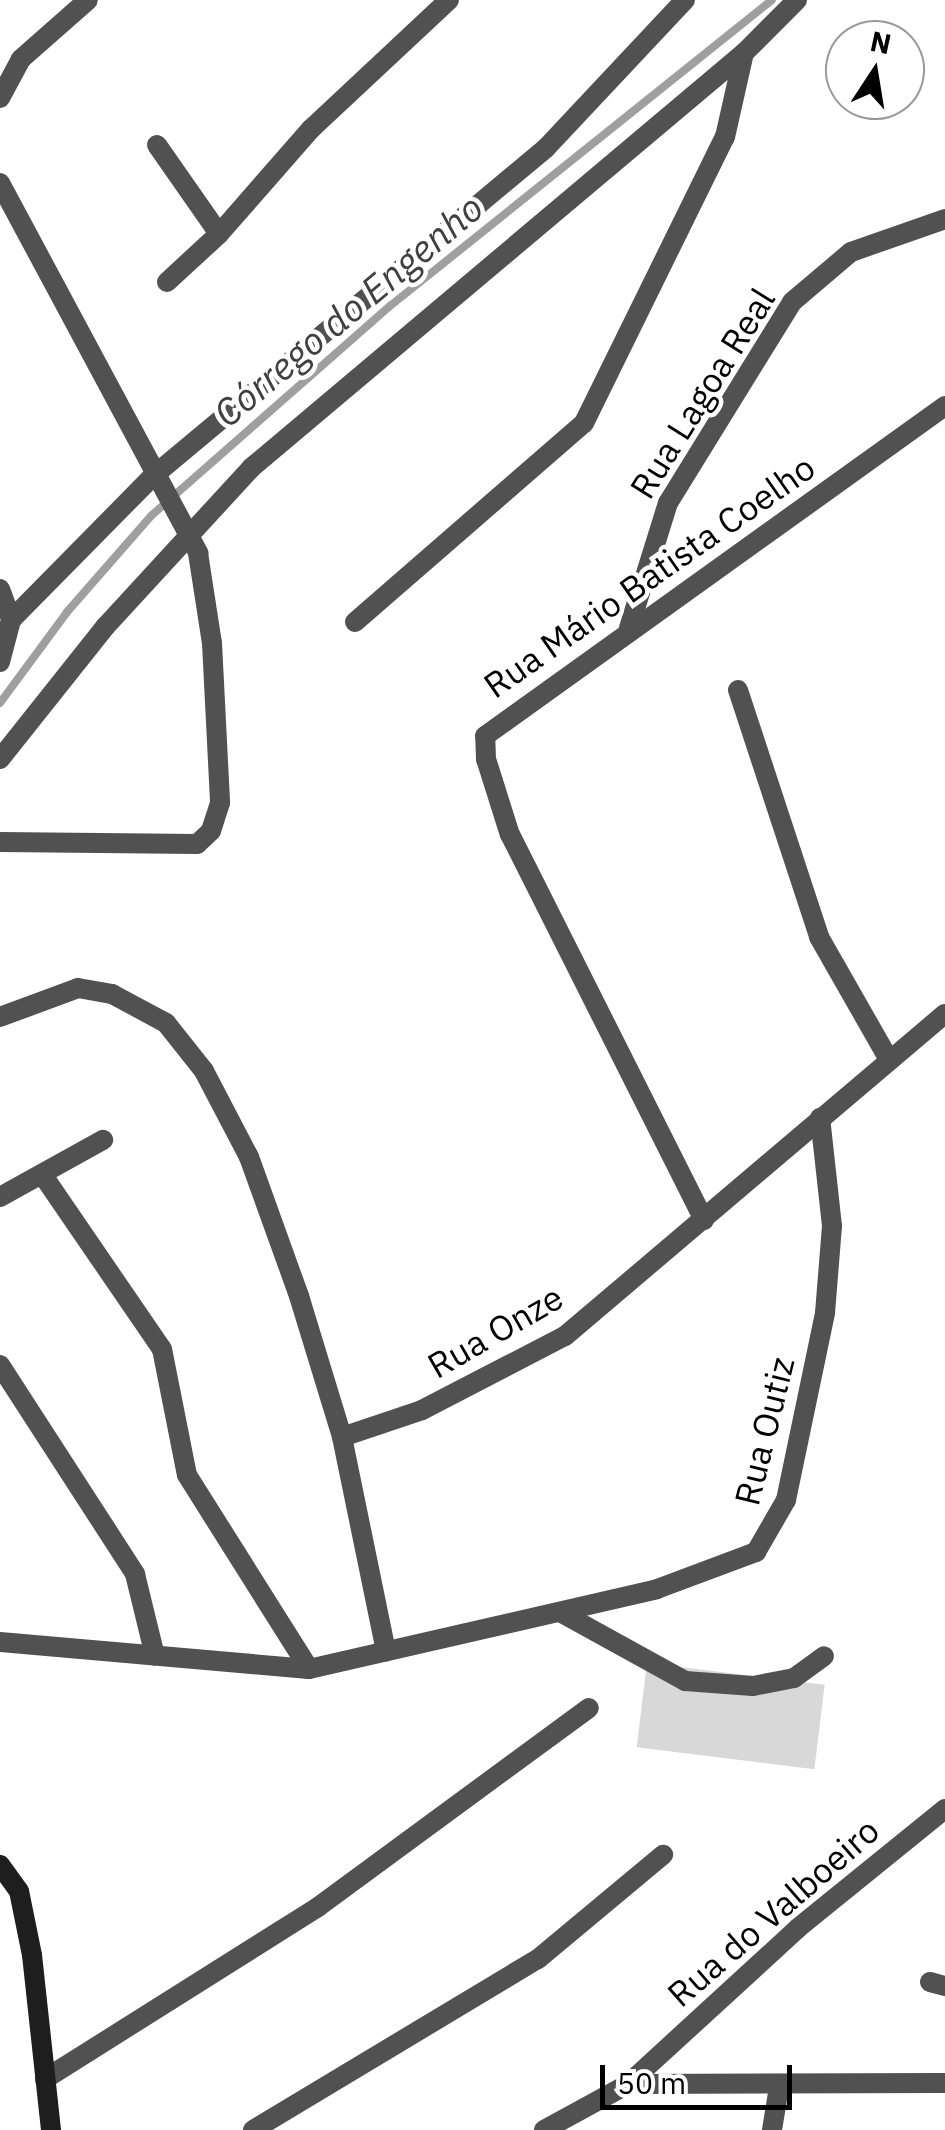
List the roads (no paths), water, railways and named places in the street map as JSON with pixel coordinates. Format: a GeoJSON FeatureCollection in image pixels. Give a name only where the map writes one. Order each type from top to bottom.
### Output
{"type":"FeatureCollection","features":[{"type":"Feature","properties":{"kind":"street"},"geometry":{"type":"LineString","coordinates":[[0,98],[20,60],[88,0]]}},
{"type":"Feature","properties":{"kind":"street"},"geometry":{"type":"LineString","coordinates":[[167,282],[219,234],[312,129],[449,0]]}},
{"type":"Feature","properties":{"kind":"street"},"geometry":{"type":"LineString","coordinates":[[0,662],[11,620],[156,483],[533,159],[684,0]]}},
{"type":"Feature","properties":{"kind":"street"},"geometry":{"type":"LineString","coordinates":[[0,759],[185,530],[251,468],[744,53],[797,0]]}},
{"type":"Feature","properties":{"kind":"street"},"geometry":{"type":"LineString","coordinates":[[354,622],[584,422],[725,137],[744,53]]}},
{"type":"Feature","properties":{"kind":"street"},"geometry":{"type":"LineString","coordinates":[[157,146],[219,234]]}},
{"type":"Feature","properties":{"kind":"street"},"geometry":{"type":"LineString","coordinates":[[0,183],[156,483],[185,530],[204,573],[212,642],[220,803],[211,831],[185,846],[0,842]]}},
{"type":"Feature","properties":{"kind":"street","name":"Rua Lagoa Real"},"geometry":{"type":"LineString","coordinates":[[629,628],[668,503],[792,302],[851,252],[945,219]]}},
{"type":"Feature","properties":{"kind":"street","name":"Rua Mário Batista Coelho"},"geometry":{"type":"LineString","coordinates":[[708,1217],[533,884],[486,759],[488,730],[945,406]]}},
{"type":"Feature","properties":{"kind":"street"},"geometry":{"type":"LineString","coordinates":[[0,589],[11,620]]}},
{"type":"Feature","properties":{"kind":"street"},"geometry":{"type":"LineString","coordinates":[[738,690],[819,937],[888,1058]]}},
{"type":"Feature","properties":{"kind":"street"},"geometry":{"type":"LineString","coordinates":[[0,1017],[54,994],[96,990],[148,1009],[185,1045],[234,1125],[264,1194],[342,1438],[386,1652]]}},
{"type":"Feature","properties":{"kind":"street","name":"Rua Onze"},"geometry":{"type":"LineString","coordinates":[[342,1438],[422,1410],[565,1336],[708,1217],[888,1058],[945,1014]]}},
{"type":"Feature","properties":{"kind":"street","name":"Rua Outiz"},"geometry":{"type":"LineString","coordinates":[[0,1642],[309,1668],[560,1612],[725,1566],[756,1552],[775,1525],[795,1469],[825,1313],[832,1226],[820,1118]]}},
{"type":"Feature","properties":{"kind":"street"},"geometry":{"type":"LineString","coordinates":[[0,1197],[103,1140]]}},
{"type":"Feature","properties":{"kind":"street"},"geometry":{"type":"LineString","coordinates":[[42,1174],[162,1349],[186,1475],[309,1668]]}},
{"type":"Feature","properties":{"kind":"street"},"geometry":{"type":"LineString","coordinates":[[0,1364],[135,1574],[155,1656]]}},
{"type":"Feature","properties":{"kind":"street"},"geometry":{"type":"LineString","coordinates":[[560,1612],[685,1681],[753,1686],[794,1678],[824,1656]]}},
{"type":"Feature","properties":{"kind":"street"},"geometry":{"type":"LineString","coordinates":[[44,2079],[318,1908],[588,1708]]}},
{"type":"Feature","properties":{"kind":"street","name":"Rua do Valboeiro"},"geometry":{"type":"LineString","coordinates":[[544,2130],[628,2084],[798,1928],[945,1809]]}},
{"type":"Feature","properties":{"kind":"street"},"geometry":{"type":"LineString","coordinates":[[253,2130],[538,1959],[663,1855]]}},
{"type":"Feature","properties":{"kind":"street"},"geometry":{"type":"LineString","coordinates":[[0,1864],[20,1892],[51,2130]]}},
{"type":"Feature","properties":{"kind":"street"},"geometry":{"type":"LineString","coordinates":[[628,2084],[779,2087],[945,2083]]}},
{"type":"Feature","properties":{"kind":"street"},"geometry":{"type":"LineString","coordinates":[[772,2130],[779,2087]]}},
{"type":"Feature","properties":{"kind":"waterway","name":"Córrego do Engenho"},"geometry":{"type":"LineString","coordinates":[[0,703],[67,612],[152,515],[390,306],[772,0]]}}]}
